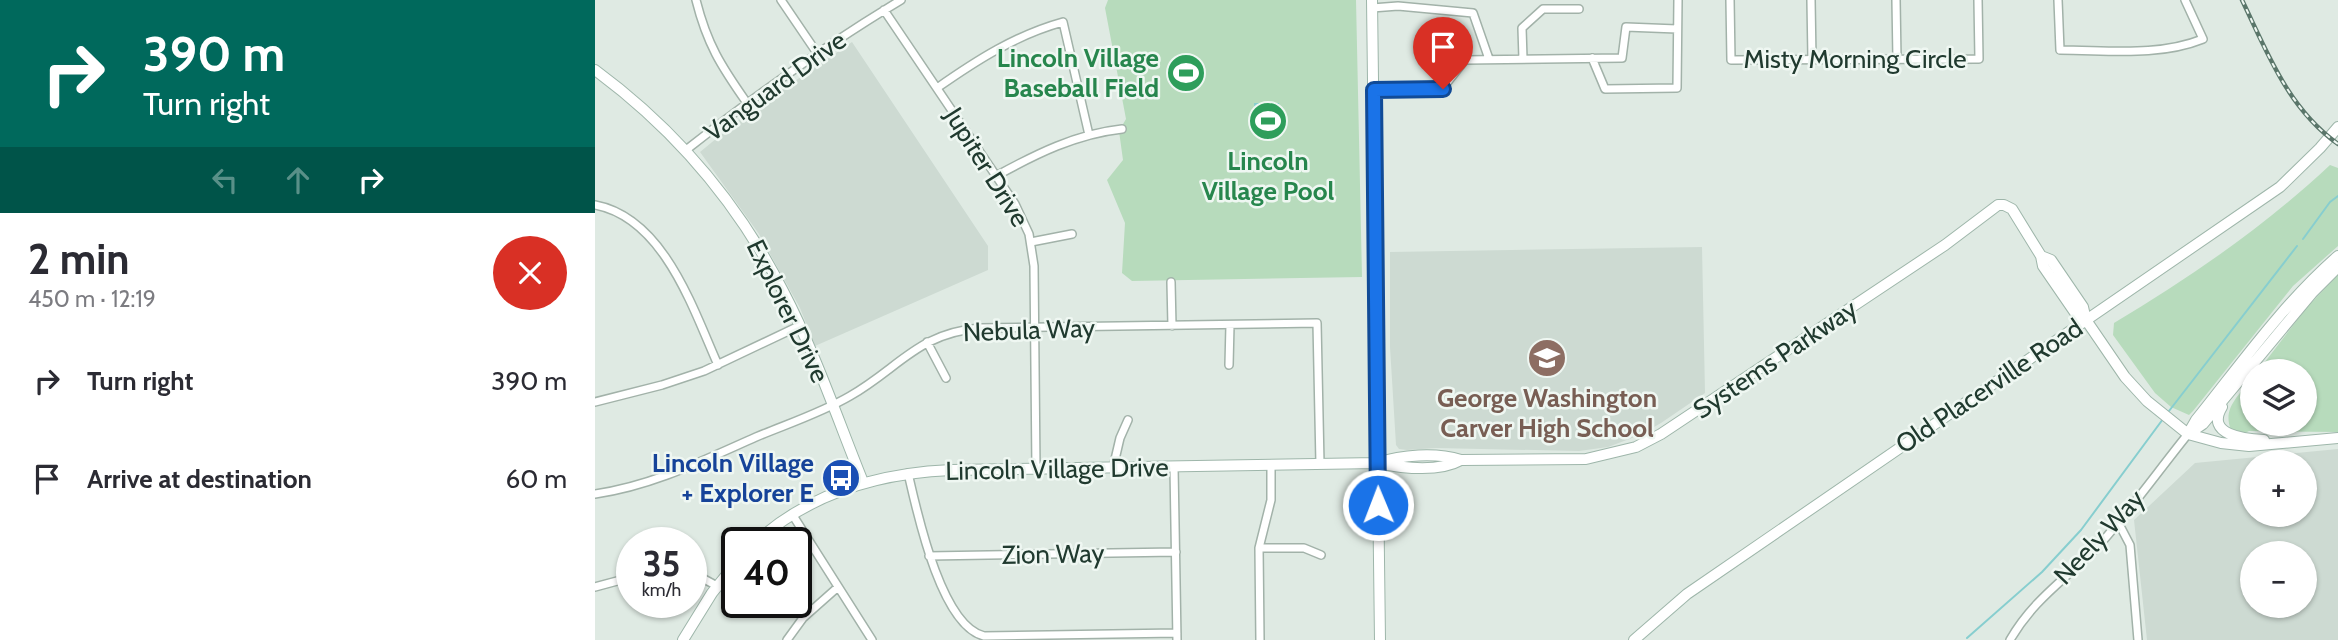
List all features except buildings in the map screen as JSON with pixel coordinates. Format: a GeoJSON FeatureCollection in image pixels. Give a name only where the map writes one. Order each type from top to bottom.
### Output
{"type":"FeatureCollection","features":[{"type":"Feature","properties":{"kind":"street"},"geometry":{"type":"LineString","coordinates":[[696,0],[713,52],[747,103]]}},
{"type":"Feature","properties":{"kind":"street"},"geometry":{"type":"LineString","coordinates":[[781,0],[817,54]]}},
{"type":"Feature","properties":{"kind":"street","name":"Vanguard Drive"},"geometry":{"type":"LineString","coordinates":[[686,150],[817,54],[901,0]]}},
{"type":"Feature","properties":{"kind":"street"},"geometry":{"type":"LineString","coordinates":[[1592,58],[1605,89],[1677,88],[1678,0]]}},
{"type":"Feature","properties":{"kind":"street","name":"Misty Morning Circle"},"geometry":{"type":"LineString","coordinates":[[1730,0],[1731,60],[1979,59],[1978,0]]}},
{"type":"Feature","properties":{"kind":"street"},"geometry":{"type":"LineString","coordinates":[[1811,0],[1812,59]]}},
{"type":"Feature","properties":{"kind":"street"},"geometry":{"type":"LineString","coordinates":[[1896,0],[1897,59]]}},
{"type":"Feature","properties":{"kind":"street"},"geometry":{"type":"LineString","coordinates":[[2058,0],[2060,50],[2154,51],[2180,48],[2203,39],[2185,0]]}},
{"type":"Feature","properties":{"kind":"street"},"geometry":{"type":"LineString","coordinates":[[1380,640],[1372,4],[1473,13],[1489,59]]}},
{"type":"Feature","properties":{"kind":"street"},"geometry":{"type":"LineString","coordinates":[[1523,59],[1522,28],[1543,9],[1579,9]]}},
{"type":"Feature","properties":{"kind":"street","name":"Jupiter Drive"},"geometry":{"type":"LineString","coordinates":[[884,10],[996,176],[1023,219],[1031,242],[1034,266],[1036,469]]}},
{"type":"Feature","properties":{"kind":"street"},"geometry":{"type":"LineString","coordinates":[[937,88],[1016,38],[1063,22],[1089,135]]}},
{"type":"Feature","properties":{"kind":"street"},"geometry":{"type":"LineString","coordinates":[[1423,61],[1622,58],[1626,27],[1677,29]]}},
{"type":"Feature","properties":{"kind":"street"},"geometry":{"type":"LineString","coordinates":[[1374,90],[1443,89],[1465,60]]}},
{"type":"Feature","properties":{"kind":"street","name":"Explorer Drive"},"geometry":{"type":"LineString","coordinates":[[595,71],[643,108],[686,150],[751,234],[784,292],[863,482]]}},
{"type":"Feature","properties":{"kind":"street","name":"Old Placerville Road"},"geometry":{"type":"LineString","coordinates":[[1635,640],[1687,594],[2280,187],[2338,127]]}},
{"type":"Feature","properties":{"kind":"street"},"geometry":{"type":"LineString","coordinates":[[996,176],[1044,151],[1089,135],[1122,129]]}},
{"type":"Feature","properties":{"kind":"street"},"geometry":{"type":"LineString","coordinates":[[595,205],[627,217],[662,253],[685,291],[718,365]]}},
{"type":"Feature","properties":{"kind":"street","name":"Systems Parkway"},"geometry":{"type":"LineString","coordinates":[[1377,463],[1395,457],[1449,456],[1461,460],[1586,459],[1636,447],[1661,434],[1828,324],[1945,245],[1998,205],[2011,209],[2041,256],[2043,266],[2125,377],[2147,401],[2188,434]]}},
{"type":"Feature","properties":{"kind":"street"},"geometry":{"type":"LineString","coordinates":[[1031,242],[1072,234]]}},
{"type":"Feature","properties":{"kind":"street"},"geometry":{"type":"LineString","coordinates":[[2188,434],[2196,420],[2277,319],[2338,256]]}},
{"type":"Feature","properties":{"kind":"street"},"geometry":{"type":"LineString","coordinates":[[2257,359],[2312,293],[2338,267]]}},
{"type":"Feature","properties":{"kind":"street"},"geometry":{"type":"LineString","coordinates":[[1171,282],[1172,326]]}},
{"type":"Feature","properties":{"kind":"street","name":"Nebula Way"},"geometry":{"type":"LineString","coordinates":[[595,494],[627,488],[670,474],[832,405],[860,391],[908,353],[927,342],[971,329],[1317,323],[1320,464]]}},
{"type":"Feature","properties":{"kind":"street"},"geometry":{"type":"LineString","coordinates":[[1229,365],[1230,325]]}},
{"type":"Feature","properties":{"kind":"street"},"geometry":{"type":"LineString","coordinates":[[595,402],[662,385],[718,365],[799,326]]}},
{"type":"Feature","properties":{"kind":"street"},"geometry":{"type":"LineString","coordinates":[[927,342],[946,378]]}},
{"type":"Feature","properties":{"kind":"street"},"geometry":{"type":"LineString","coordinates":[[2188,434],[2203,424],[2240,380]]}},
{"type":"Feature","properties":{"kind":"street"},"geometry":{"type":"LineString","coordinates":[[2240,381],[2220,411],[2218,424],[2222,431],[2240,436]]}},
{"type":"Feature","properties":{"kind":"street"},"geometry":{"type":"LineString","coordinates":[[1113,468],[1120,438],[1128,420]]}},
{"type":"Feature","properties":{"kind":"street"},"geometry":{"type":"LineString","coordinates":[[2188,434],[2242,446],[2338,438]]}},
{"type":"Feature","properties":{"kind":"street","name":"Neely Way"},"geometry":{"type":"LineString","coordinates":[[2010,640],[2020,622],[2041,597],[2073,570],[2118,522],[2188,434]]}},
{"type":"Feature","properties":{"kind":"street"},"geometry":{"type":"LineString","coordinates":[[2240,436],[2299,442]]}},
{"type":"Feature","properties":{"kind":"street","name":"Lincoln Village Drive"},"geometry":{"type":"LineString","coordinates":[[775,527],[792,514],[832,493],[863,482],[908,473],[1377,463]]}},
{"type":"Feature","properties":{"kind":"street"},"geometry":{"type":"LineString","coordinates":[[1260,640],[1259,548],[1271,500],[1271,466]]}},
{"type":"Feature","properties":{"kind":"street"},"geometry":{"type":"LineString","coordinates":[[908,473],[929,556],[951,603],[965,624],[977,634],[1177,637],[1174,467]]}},
{"type":"Feature","properties":{"kind":"street"},"geometry":{"type":"LineString","coordinates":[[792,514],[872,640]]}},
{"type":"Feature","properties":{"kind":"street"},"geometry":{"type":"LineString","coordinates":[[2118,522],[2130,545],[2138,640]]}},
{"type":"Feature","properties":{"kind":"street"},"geometry":{"type":"LineString","coordinates":[[1259,548],[1304,548],[1321,555]]}},
{"type":"Feature","properties":{"kind":"street","name":"Zion Way"},"geometry":{"type":"LineString","coordinates":[[929,556],[1176,552]]}},
{"type":"Feature","properties":{"kind":"street"},"geometry":{"type":"LineString","coordinates":[[595,587],[616,581]]}},
{"type":"Feature","properties":{"kind":"street"},"geometry":{"type":"LineString","coordinates":[[707,581],[717,586]]}},
{"type":"Feature","properties":{"kind":"street"},"geometry":{"type":"LineString","coordinates":[[683,640],[721,581]]}},
{"type":"Feature","properties":{"kind":"street"},"geometry":{"type":"LineString","coordinates":[[787,640],[810,611],[838,587]]}},
{"type":"Feature","properties":{"kind":"shaded area"},"geometry":{"type":"Polygon","coordinates":[[[852,42],[988,246],[988,270],[815,346],[800,308],[759,234],[700,152],[745,115],[852,42]]]}},
{"type":"Feature","properties":{"kind":"shaded area","name":"George Washington Carver High School"},"geometry":{"type":"Polygon","coordinates":[[[1702,247],[1705,393],[1661,423],[1640,435],[1608,447],[1579,451],[1436,448],[1407,450],[1399,449],[1396,445],[1390,347],[1390,252],[1702,247]]]}},
{"type":"Feature","properties":{"kind":"shaded area"},"geometry":{"type":"Polygon","coordinates":[[[2338,449],[2338,640],[2147,640],[2134,520],[2195,463],[2240,459],[2240,527],[2317,527],[2317,451],[2338,449]]]}},
{"type":"Feature","properties":{"kind":"green space"},"geometry":{"type":"Polygon","coordinates":[[[1108,0],[1356,0],[1362,277],[1132,281],[1122,273],[1125,223],[1107,180],[1123,160],[1119,131],[1126,119],[1105,8],[1108,0]]]}},
{"type":"Feature","properties":{"kind":"green space"},"geometry":{"type":"Polygon","coordinates":[[[2330,165],[2338,168],[2338,246],[2293,286],[2189,415],[2171,407],[2155,393],[2113,335],[2114,323],[2227,250],[2280,209],[2330,165]]]}},
{"type":"Feature","properties":{"kind":"green space"},"geometry":{"type":"Polygon","coordinates":[[[2338,275],[2338,432],[2317,432],[2317,359],[2267,359],[2308,306],[2338,275]]]}},
{"type":"Feature","properties":{"kind":"green space"},"geometry":{"type":"Polygon","coordinates":[[[2240,393],[2240,432],[2231,430],[2229,422],[2230,409],[2240,393]]]}},
{"type":"Feature","properties":{"kind":"water"},"geometry":{"type":"Polygon","coordinates":[[[1254,103],[1279,103],[1279,114],[1283,110],[1286,118],[1284,123],[1272,127],[1272,117],[1255,117],[1254,103]]]}},
{"type":"Feature","properties":{"kind":"waterway"},"geometry":{"type":"LineString","coordinates":[[2303,239],[2330,202],[2338,196]]}},
{"type":"Feature","properties":{"kind":"waterway"},"geometry":{"type":"LineString","coordinates":[[2169,411],[2297,246]]}},
{"type":"Feature","properties":{"kind":"waterway"},"geometry":{"type":"LineString","coordinates":[[1967,638],[2042,572],[2081,530],[2163,419]]}},
{"type":"Feature","properties":{"kind":"railway"},"geometry":{"type":"LineString","coordinates":[[2242,0],[2281,79],[2306,114],[2338,144]]}},
{"type":"Feature","properties":{"kind":"place","name":"Lincoln Village Baseball Field"},"geometry":{"type":"Point","coordinates":[1186,73]}},
{"type":"Feature","properties":{"kind":"place","name":"Lincoln Village Pool"},"geometry":{"type":"Point","coordinates":[1268,121]}},
{"type":"Feature","properties":{"kind":"place","name":"George Washington Carver High School"},"geometry":{"type":"Point","coordinates":[1547,358]}},
{"type":"Feature","properties":{"kind":"place","name":"Lincoln Village + Explorer E"},"geometry":{"type":"Point","coordinates":[841,478]}},
{"type":"Feature","properties":{"kind":"route"},"geometry":{"type":"LineString","coordinates":[[1378,505],[1374,90],[1443,89]]}}]}
